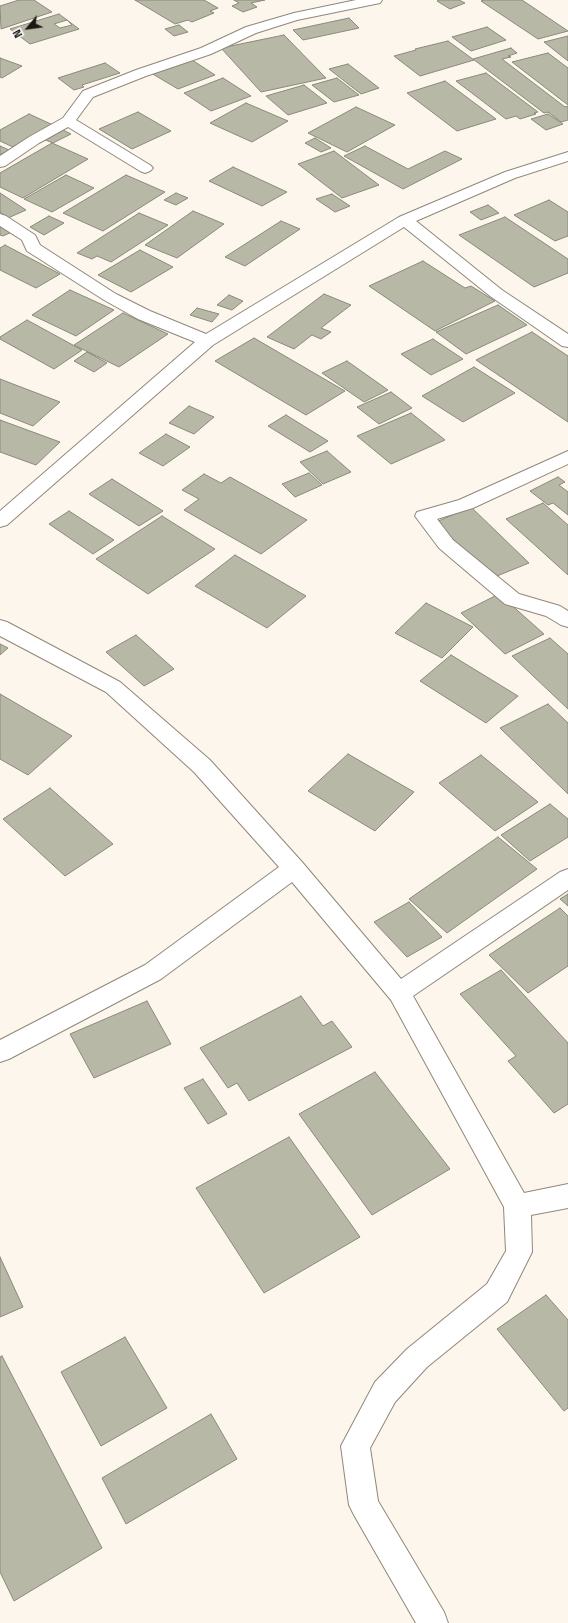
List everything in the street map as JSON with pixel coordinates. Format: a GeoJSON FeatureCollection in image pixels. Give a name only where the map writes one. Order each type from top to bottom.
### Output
{"type":"FeatureCollection","features":[{"type":"Feature","properties":{"kind":"street"},"geometry":{"type":"LineString","coordinates":[[0,164],[34,140],[68,121],[88,94],[206,51],[251,30],[294,17],[375,0]]}},
{"type":"Feature","properties":{"kind":"street"},"geometry":{"type":"LineString","coordinates":[[68,121],[145,168]]}},
{"type":"Feature","properties":{"kind":"street"},"geometry":{"type":"LineString","coordinates":[[0,521],[207,340],[315,276],[405,220],[510,174],[568,156]]}},
{"type":"Feature","properties":{"kind":"street"},"geometry":{"type":"LineString","coordinates":[[0,219],[8,222],[29,238],[33,248],[110,297],[144,315],[207,340]]}},
{"type":"Feature","properties":{"kind":"street"},"geometry":{"type":"LineString","coordinates":[[405,220],[496,293],[568,342]]}},
{"type":"Feature","properties":{"kind":"street"},"geometry":{"type":"LineString","coordinates":[[568,457],[466,504],[424,516],[446,544],[512,599],[553,611],[568,620]]}},
{"type":"Feature","properties":{"kind":"street"},"geometry":{"type":"LineString","coordinates":[[0,627],[113,687],[202,766],[294,868],[399,993],[517,1206],[519,1252],[497,1293],[417,1358],[385,1392],[355,1446],[364,1505],[433,1623]]}},
{"type":"Feature","properties":{"kind":"street"},"geometry":{"type":"LineString","coordinates":[[0,1052],[153,972],[294,868]]}},
{"type":"Feature","properties":{"kind":"street"},"geometry":{"type":"LineString","coordinates":[[399,993],[568,878]]}},
{"type":"Feature","properties":{"kind":"street"},"geometry":{"type":"LineString","coordinates":[[517,1206],[568,1196]]}},
{"type":"Feature","properties":{"kind":"building"},"geometry":{"type":"Polygon","coordinates":[[[19,0],[34,0],[52,12],[1,29],[0,6],[19,0]]]}},
{"type":"Feature","properties":{"kind":"building"},"geometry":{"type":"Polygon","coordinates":[[[135,0],[204,0],[218,8],[210,11],[214,13],[192,22],[188,20],[175,24],[135,0]]]}},
{"type":"Feature","properties":{"kind":"building"},"geometry":{"type":"Polygon","coordinates":[[[234,0],[265,0],[251,3],[257,7],[243,12],[232,6],[239,3],[234,0]]]}},
{"type":"Feature","properties":{"kind":"building"},"geometry":{"type":"Polygon","coordinates":[[[459,0],[465,3],[450,9],[437,1],[459,0]]]}},
{"type":"Feature","properties":{"kind":"building"},"geometry":{"type":"Polygon","coordinates":[[[522,0],[568,31],[538,39],[481,1],[522,0]]]}},
{"type":"Feature","properties":{"kind":"building"},"geometry":{"type":"Polygon","coordinates":[[[59,14],[79,29],[30,44],[10,29],[59,14]]]}},
{"type":"Feature","properties":{"kind":"building"},"geometry":{"type":"Polygon","coordinates":[[[349,18],[359,28],[303,40],[293,30],[349,18]]]}},
{"type":"Feature","properties":{"kind":"building"},"geometry":{"type":"Polygon","coordinates":[[[67,20],[72,25],[60,28],[54,24],[67,20]]]}},
{"type":"Feature","properties":{"kind":"building"},"geometry":{"type":"Polygon","coordinates":[[[179,25],[188,32],[174,36],[165,29],[179,25]]]}},
{"type":"Feature","properties":{"kind":"building"},"geometry":{"type":"Polygon","coordinates":[[[487,27],[506,40],[471,51],[452,37],[487,27]]]}},
{"type":"Feature","properties":{"kind":"building"},"geometry":{"type":"Polygon","coordinates":[[[284,35],[326,78],[261,92],[221,48],[284,35]]]}},
{"type":"Feature","properties":{"kind":"building"},"geometry":{"type":"Polygon","coordinates":[[[568,36],[568,61],[544,42],[568,36]]]}},
{"type":"Feature","properties":{"kind":"building"},"geometry":{"type":"Polygon","coordinates":[[[448,41],[474,60],[420,76],[394,56],[416,50],[415,49],[448,41]]]}},
{"type":"Feature","properties":{"kind":"building"},"geometry":{"type":"Polygon","coordinates":[[[511,48],[517,53],[508,56],[511,57],[502,59],[565,107],[568,106],[568,120],[561,122],[548,112],[544,113],[473,59],[511,48]]]}},
{"type":"Feature","properties":{"kind":"building"},"geometry":{"type":"Polygon","coordinates":[[[548,53],[568,68],[568,105],[512,62],[548,53]]]}},
{"type":"Feature","properties":{"kind":"building"},"geometry":{"type":"Polygon","coordinates":[[[0,58],[22,66],[2,78],[0,77],[0,58]]]}},
{"type":"Feature","properties":{"kind":"building"},"geometry":{"type":"Polygon","coordinates":[[[189,58],[215,75],[178,89],[151,73],[189,58]]]}},
{"type":"Feature","properties":{"kind":"building"},"geometry":{"type":"Polygon","coordinates":[[[105,63],[120,73],[82,85],[84,87],[74,90],[58,78],[105,63]]]}},
{"type":"Feature","properties":{"kind":"building"},"geometry":{"type":"Polygon","coordinates":[[[348,64],[379,88],[361,94],[329,69],[348,64]]]}},
{"type":"Feature","properties":{"kind":"building"},"geometry":{"type":"Polygon","coordinates":[[[486,73],[538,112],[520,119],[516,116],[506,119],[456,81],[486,73]]]}},
{"type":"Feature","properties":{"kind":"building"},"geometry":{"type":"Polygon","coordinates":[[[223,78],[251,96],[211,111],[184,93],[223,78]]]}},
{"type":"Feature","properties":{"kind":"building"},"geometry":{"type":"Polygon","coordinates":[[[337,78],[359,95],[334,102],[312,85],[337,78]]]}},
{"type":"Feature","properties":{"kind":"building"},"geometry":{"type":"Polygon","coordinates":[[[445,81],[496,119],[457,131],[407,93],[445,81]]]}},
{"type":"Feature","properties":{"kind":"building"},"geometry":{"type":"Polygon","coordinates":[[[304,85],[327,103],[288,115],[266,96],[304,85]]]}},
{"type":"Feature","properties":{"kind":"building"},"geometry":{"type":"Polygon","coordinates":[[[246,103],[288,121],[252,142],[210,123],[246,103]]]}},
{"type":"Feature","properties":{"kind":"building"},"geometry":{"type":"Polygon","coordinates":[[[356,107],[395,125],[347,152],[308,133],[356,107]]]}},
{"type":"Feature","properties":{"kind":"building"},"geometry":{"type":"Polygon","coordinates":[[[138,112],[171,131],[132,149],[99,129],[138,112]]]}},
{"type":"Feature","properties":{"kind":"building"},"geometry":{"type":"Polygon","coordinates":[[[29,114],[53,125],[13,147],[0,141],[0,130],[29,114]]]}},
{"type":"Feature","properties":{"kind":"building"},"geometry":{"type":"Polygon","coordinates":[[[548,114],[563,124],[546,130],[531,119],[548,114]]]}},
{"type":"Feature","properties":{"kind":"building"},"geometry":{"type":"Polygon","coordinates":[[[61,129],[71,134],[53,143],[43,139],[61,129]]]}},
{"type":"Feature","properties":{"kind":"building"},"geometry":{"type":"Polygon","coordinates":[[[315,138],[331,148],[321,152],[305,143],[315,138]]]}},
{"type":"Feature","properties":{"kind":"building"},"geometry":{"type":"Polygon","coordinates":[[[52,143],[88,159],[23,198],[0,187],[0,173],[52,143]]]}},
{"type":"Feature","properties":{"kind":"building"},"geometry":{"type":"Polygon","coordinates":[[[0,146],[9,150],[0,155],[0,146]]]}},
{"type":"Feature","properties":{"kind":"building"},"geometry":{"type":"Polygon","coordinates":[[[365,146],[408,169],[445,151],[462,159],[403,189],[344,156],[365,146]]]}},
{"type":"Feature","properties":{"kind":"building"},"geometry":{"type":"Polygon","coordinates":[[[334,151],[379,185],[342,198],[298,164],[334,151]]]}},
{"type":"Feature","properties":{"kind":"building"},"geometry":{"type":"Polygon","coordinates":[[[233,167],[287,192],[262,206],[209,181],[233,167]]]}},
{"type":"Feature","properties":{"kind":"building"},"geometry":{"type":"Polygon","coordinates":[[[66,175],[94,188],[52,212],[24,199],[66,175]]]}},
{"type":"Feature","properties":{"kind":"building"},"geometry":{"type":"Polygon","coordinates":[[[126,175],[165,192],[103,231],[63,213],[126,175]]]}},
{"type":"Feature","properties":{"kind":"building"},"geometry":{"type":"Polygon","coordinates":[[[0,193],[26,210],[8,218],[0,212],[0,193]]]}},
{"type":"Feature","properties":{"kind":"building"},"geometry":{"type":"Polygon","coordinates":[[[176,193],[188,198],[176,205],[164,200],[176,193]]]}},
{"type":"Feature","properties":{"kind":"building"},"geometry":{"type":"Polygon","coordinates":[[[332,194],[350,206],[335,212],[316,199],[332,194]]]}},
{"type":"Feature","properties":{"kind":"building"},"geometry":{"type":"Polygon","coordinates":[[[549,200],[568,212],[568,236],[555,241],[514,215],[549,200]]]}},
{"type":"Feature","properties":{"kind":"building"},"geometry":{"type":"Polygon","coordinates":[[[488,205],[499,213],[481,220],[470,212],[488,205]]]}},
{"type":"Feature","properties":{"kind":"building"},"geometry":{"type":"Polygon","coordinates":[[[193,211],[224,224],[177,258],[145,245],[193,211]]]}},
{"type":"Feature","properties":{"kind":"building"},"geometry":{"type":"Polygon","coordinates":[[[139,213],[168,225],[111,262],[97,256],[92,259],[77,253],[139,213]]]}},
{"type":"Feature","properties":{"kind":"building"},"geometry":{"type":"Polygon","coordinates":[[[49,216],[64,223],[44,235],[30,227],[49,216]]]}},
{"type":"Feature","properties":{"kind":"building"},"geometry":{"type":"Polygon","coordinates":[[[505,217],[568,259],[568,273],[534,287],[459,235],[505,217]]]}},
{"type":"Feature","properties":{"kind":"building"},"geometry":{"type":"Polygon","coordinates":[[[281,221],[300,229],[245,266],[225,257],[281,221]]]}},
{"type":"Feature","properties":{"kind":"building"},"geometry":{"type":"Polygon","coordinates":[[[0,223],[14,231],[3,236],[0,235],[0,223]]]}},
{"type":"Feature","properties":{"kind":"building"},"geometry":{"type":"Polygon","coordinates":[[[5,245],[60,274],[36,288],[0,270],[0,248],[5,245]]]}},
{"type":"Feature","properties":{"kind":"building"},"geometry":{"type":"Polygon","coordinates":[[[140,250],[173,267],[131,292],[98,275],[140,250]]]}},
{"type":"Feature","properties":{"kind":"building"},"geometry":{"type":"Polygon","coordinates":[[[423,261],[465,288],[471,286],[495,301],[435,331],[369,286],[423,261]]]}},
{"type":"Feature","properties":{"kind":"building"},"geometry":{"type":"Polygon","coordinates":[[[70,290],[114,310],[76,336],[32,315],[70,290]]]}},
{"type":"Feature","properties":{"kind":"building"},"geometry":{"type":"Polygon","coordinates":[[[324,294],[351,305],[321,328],[331,332],[321,339],[312,335],[294,349],[267,337],[324,294]]]}},
{"type":"Feature","properties":{"kind":"building"},"geometry":{"type":"Polygon","coordinates":[[[229,295],[243,301],[232,310],[217,305],[229,295]]]}},
{"type":"Feature","properties":{"kind":"building"},"geometry":{"type":"Polygon","coordinates":[[[498,305],[527,325],[466,354],[436,332],[498,305]]]}},
{"type":"Feature","properties":{"kind":"building"},"geometry":{"type":"Polygon","coordinates":[[[197,308],[219,314],[212,322],[190,315],[197,308]]]}},
{"type":"Feature","properties":{"kind":"building"},"geometry":{"type":"Polygon","coordinates":[[[123,313],[168,334],[119,367],[74,345],[123,313]]]}},
{"type":"Feature","properties":{"kind":"building"},"geometry":{"type":"Polygon","coordinates":[[[27,320],[82,350],[54,369],[0,339],[0,337],[27,320]]]}},
{"type":"Feature","properties":{"kind":"building"},"geometry":{"type":"Polygon","coordinates":[[[532,332],[568,356],[568,422],[476,360],[532,332]]]}},
{"type":"Feature","properties":{"kind":"building"},"geometry":{"type":"Polygon","coordinates":[[[254,338],[345,391],[306,415],[215,361],[254,338]]]}},
{"type":"Feature","properties":{"kind":"building"},"geometry":{"type":"Polygon","coordinates":[[[433,339],[463,359],[431,375],[401,354],[433,339]]]}},
{"type":"Feature","properties":{"kind":"building"},"geometry":{"type":"Polygon","coordinates":[[[87,352],[107,363],[94,372],[74,361],[87,352]]]}},
{"type":"Feature","properties":{"kind":"building"},"geometry":{"type":"Polygon","coordinates":[[[347,361],[388,390],[364,402],[322,373],[347,361]]]}},
{"type":"Feature","properties":{"kind":"building"},"geometry":{"type":"Polygon","coordinates":[[[474,367],[515,393],[463,422],[422,396],[474,367]]]}},
{"type":"Feature","properties":{"kind":"building"},"geometry":{"type":"Polygon","coordinates":[[[0,379],[60,402],[33,426],[0,413],[0,379]]]}},
{"type":"Feature","properties":{"kind":"building"},"geometry":{"type":"Polygon","coordinates":[[[391,392],[412,408],[379,424],[357,407],[391,392]]]}},
{"type":"Feature","properties":{"kind":"building"},"geometry":{"type":"Polygon","coordinates":[[[189,406],[214,417],[194,434],[169,423],[189,406]]]}},
{"type":"Feature","properties":{"kind":"building"},"geometry":{"type":"Polygon","coordinates":[[[411,413],[445,440],[391,464],[357,436],[411,413]]]}},
{"type":"Feature","properties":{"kind":"building"},"geometry":{"type":"Polygon","coordinates":[[[286,415],[328,441],[310,452],[268,426],[286,415]]]}},
{"type":"Feature","properties":{"kind":"building"},"geometry":{"type":"Polygon","coordinates":[[[0,420],[60,442],[36,465],[0,452],[0,420]]]}},
{"type":"Feature","properties":{"kind":"building"},"geometry":{"type":"Polygon","coordinates":[[[166,434],[190,447],[163,466],[139,453],[166,434]]]}},
{"type":"Feature","properties":{"kind":"building"},"geometry":{"type":"Polygon","coordinates":[[[327,451],[351,472],[323,484],[300,462],[327,451]]]}},
{"type":"Feature","properties":{"kind":"building"},"geometry":{"type":"Polygon","coordinates":[[[309,473],[322,485],[295,497],[282,484],[309,473]]]}},
{"type":"Feature","properties":{"kind":"building"},"geometry":{"type":"Polygon","coordinates":[[[204,474],[221,483],[230,477],[307,520],[261,554],[184,510],[199,499],[182,490],[204,474]]]}},
{"type":"Feature","properties":{"kind":"building"},"geometry":{"type":"Polygon","coordinates":[[[558,477],[565,482],[559,485],[568,492],[568,515],[553,503],[548,505],[530,491],[558,477]]]}},
{"type":"Feature","properties":{"kind":"building"},"geometry":{"type":"Polygon","coordinates":[[[112,479],[163,511],[139,526],[89,494],[112,479]]]}},
{"type":"Feature","properties":{"kind":"building"},"geometry":{"type":"Polygon","coordinates":[[[543,503],[568,525],[568,575],[506,519],[543,503]]]}},
{"type":"Feature","properties":{"kind":"building"},"geometry":{"type":"Polygon","coordinates":[[[471,507],[529,563],[492,578],[436,522],[471,507]]]}},
{"type":"Feature","properties":{"kind":"building"},"geometry":{"type":"Polygon","coordinates":[[[69,511],[114,540],[93,554],[49,524],[69,511]]]}},
{"type":"Feature","properties":{"kind":"building"},"geometry":{"type":"Polygon","coordinates":[[[162,516],[215,549],[148,594],[96,559],[162,516]]]}},
{"type":"Feature","properties":{"kind":"building"},"geometry":{"type":"Polygon","coordinates":[[[235,555],[306,596],[267,628],[195,586],[235,555]]]}},
{"type":"Feature","properties":{"kind":"building"},"geometry":{"type":"Polygon","coordinates":[[[499,594],[544,634],[505,654],[461,613],[499,594]]]}},
{"type":"Feature","properties":{"kind":"building"},"geometry":{"type":"Polygon","coordinates":[[[426,603],[473,627],[442,658],[395,633],[426,603]]]}},
{"type":"Feature","properties":{"kind":"building"},"geometry":{"type":"Polygon","coordinates":[[[136,635],[174,669],[144,686],[106,652],[136,635]]]}},
{"type":"Feature","properties":{"kind":"building"},"geometry":{"type":"Polygon","coordinates":[[[550,638],[568,654],[568,709],[512,656],[550,638]]]}},
{"type":"Feature","properties":{"kind":"building"},"geometry":{"type":"Polygon","coordinates":[[[0,644],[8,648],[0,655],[0,644]]]}},
{"type":"Feature","properties":{"kind":"building"},"geometry":{"type":"Polygon","coordinates":[[[451,655],[518,696],[486,723],[420,681],[451,655]]]}},
{"type":"Feature","properties":{"kind":"building"},"geometry":{"type":"Polygon","coordinates":[[[0,694],[72,736],[28,775],[0,759],[0,694]]]}},
{"type":"Feature","properties":{"kind":"building"},"geometry":{"type":"Polygon","coordinates":[[[548,704],[568,723],[568,794],[500,728],[548,704]]]}},
{"type":"Feature","properties":{"kind":"building"},"geometry":{"type":"Polygon","coordinates":[[[348,754],[414,792],[375,831],[308,791],[348,754]]]}},
{"type":"Feature","properties":{"kind":"building"},"geometry":{"type":"Polygon","coordinates":[[[481,755],[538,802],[495,831],[439,783],[481,755]]]}},
{"type":"Feature","properties":{"kind":"building"},"geometry":{"type":"Polygon","coordinates":[[[50,788],[113,844],[65,876],[3,819],[50,788]]]}},
{"type":"Feature","properties":{"kind":"building"},"geometry":{"type":"Polygon","coordinates":[[[550,804],[568,819],[568,837],[530,861],[501,835],[550,804]]]}},
{"type":"Feature","properties":{"kind":"building"},"geometry":{"type":"Polygon","coordinates":[[[498,837],[537,869],[447,933],[409,899],[498,837]]]}},
{"type":"Feature","properties":{"kind":"building"},"geometry":{"type":"Polygon","coordinates":[[[568,894],[568,906],[560,899],[568,894]]]}},
{"type":"Feature","properties":{"kind":"building"},"geometry":{"type":"Polygon","coordinates":[[[409,902],[442,937],[407,957],[374,922],[409,902]]]}},
{"type":"Feature","properties":{"kind":"building"},"geometry":{"type":"Polygon","coordinates":[[[560,908],[568,916],[568,966],[528,993],[489,955],[560,908]]]}},
{"type":"Feature","properties":{"kind":"building"},"geometry":{"type":"Polygon","coordinates":[[[501,970],[568,1043],[568,1104],[554,1113],[508,1061],[516,1056],[460,994],[501,970]]]}},
{"type":"Feature","properties":{"kind":"building"},"geometry":{"type":"Polygon","coordinates":[[[301,996],[323,1026],[332,1021],[352,1047],[249,1101],[237,1083],[228,1088],[200,1048],[301,996]]]}},
{"type":"Feature","properties":{"kind":"building"},"geometry":{"type":"Polygon","coordinates":[[[147,1001],[171,1044],[94,1078],[70,1034],[147,1001]]]}},
{"type":"Feature","properties":{"kind":"building"},"geometry":{"type":"Polygon","coordinates":[[[375,1072],[450,1169],[372,1215],[299,1114],[375,1072]]]}},
{"type":"Feature","properties":{"kind":"building"},"geometry":{"type":"Polygon","coordinates":[[[203,1079],[227,1114],[208,1124],[184,1088],[203,1079]]]}},
{"type":"Feature","properties":{"kind":"building"},"geometry":{"type":"Polygon","coordinates":[[[289,1137],[360,1237],[264,1293],[196,1188],[289,1137]]]}},
{"type":"Feature","properties":{"kind":"building"},"geometry":{"type":"Polygon","coordinates":[[[0,1257],[23,1307],[0,1317],[0,1257]]]}},
{"type":"Feature","properties":{"kind":"building"},"geometry":{"type":"Polygon","coordinates":[[[546,1295],[568,1320],[568,1408],[564,1411],[497,1329],[546,1295]]]}},
{"type":"Feature","properties":{"kind":"building"},"geometry":{"type":"Polygon","coordinates":[[[125,1337],[167,1408],[101,1446],[61,1372],[125,1337]]]}},
{"type":"Feature","properties":{"kind":"building"},"geometry":{"type":"Polygon","coordinates":[[[2,1356],[102,1548],[14,1601],[0,1572],[0,1357],[2,1356]]]}},
{"type":"Feature","properties":{"kind":"building"},"geometry":{"type":"Polygon","coordinates":[[[211,1414],[237,1459],[126,1524],[102,1478],[211,1414]]]}}]}
